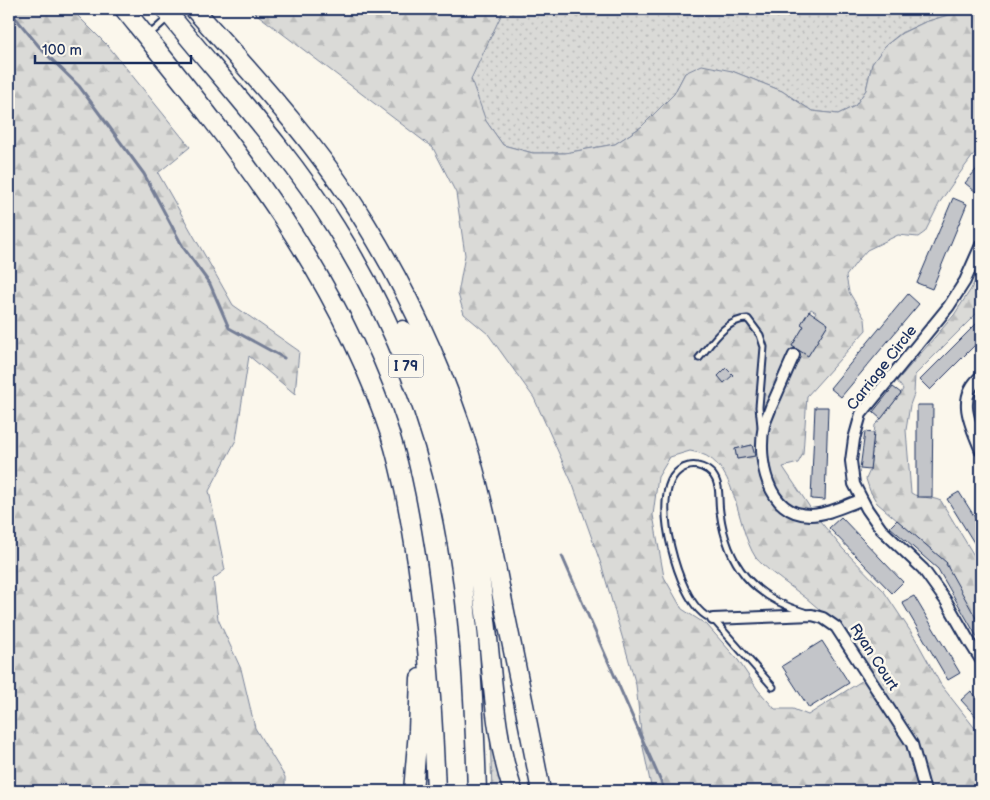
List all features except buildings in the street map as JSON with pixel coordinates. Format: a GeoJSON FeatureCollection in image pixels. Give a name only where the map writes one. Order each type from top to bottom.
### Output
{"type":"FeatureCollection","features":[{"type":"Feature","properties":{"kind":"highway","name":"I 79"},"geometry":{"type":"LineString","coordinates":[[124,9],[219,128],[263,187],[304,248],[332,297],[360,356],[390,435],[409,512],[423,605],[433,711],[436,791]]}},
{"type":"Feature","properties":{"kind":"highway"},"geometry":{"type":"LineString","coordinates":[[194,9],[298,128],[347,194],[403,290],[434,355],[457,416],[478,484],[541,791]]}},
{"type":"Feature","properties":{"kind":"highway","name":"I 79"},"geometry":{"type":"LineString","coordinates":[[168,12],[260,121],[336,228],[395,339],[427,422],[453,522],[463,584],[470,661],[477,791]]}},
{"type":"Feature","properties":{"kind":"highway"},"geometry":{"type":"LineString","coordinates":[[336,228],[384,294],[403,331],[430,393],[451,452],[477,558],[486,620],[498,732],[513,791]]}},
{"type":"Feature","properties":{"kind":"highway"},"geometry":{"type":"LineString","coordinates":[[413,791],[418,731],[423,605]]}},
{"type":"Feature","properties":{"kind":"street","name":"Carriage Circle"},"geometry":{"type":"LineString","coordinates":[[981,245],[966,281],[949,306],[861,414],[854,439],[851,461],[853,480],[861,500],[881,529],[923,569],[946,601],[981,660]]}},
{"type":"Feature","properties":{"kind":"street"},"geometry":{"type":"LineString","coordinates":[[794,354],[764,425],[763,457],[766,478],[770,489],[793,512],[813,515],[861,500]]}},
{"type":"Feature","properties":{"kind":"street"},"geometry":{"type":"LineString","coordinates":[[981,376],[970,388],[967,396],[968,419],[981,451]]}},
{"type":"Feature","properties":{"kind":"street"},"geometry":{"type":"LineString","coordinates":[[713,619],[812,614]]}},
{"type":"Feature","properties":{"kind":"street","name":"Ryan Court"},"geometry":{"type":"LineString","coordinates":[[812,614],[823,618],[836,627],[912,744],[925,791]]}},
{"type":"Feature","properties":{"kind":"lane"},"geometry":{"type":"LineString","coordinates":[[147,37],[168,12]]}},
{"type":"Feature","properties":{"kind":"lane"},"geometry":{"type":"LineString","coordinates":[[699,358],[728,326],[736,320],[748,319],[753,324],[760,335],[764,347],[759,407],[763,442]]}},
{"type":"Feature","properties":{"kind":"lane"},"geometry":{"type":"LineString","coordinates":[[773,687],[713,619],[705,617],[693,601],[674,563],[668,534],[666,497],[673,474],[693,465],[704,468],[713,476],[717,485],[722,527],[729,550],[738,567],[762,593],[786,607],[812,614]]}},
{"type":"Feature","properties":{"kind":"green space"},"geometry":{"type":"Polygon","coordinates":[[[9,9],[71,9],[109,47],[190,147],[158,173],[233,305],[299,351],[295,394],[249,356],[236,440],[209,491],[225,570],[213,579],[218,619],[241,669],[255,728],[285,777],[285,791],[9,791],[9,9]]]}},
{"type":"Feature","properties":{"kind":"green space"},"geometry":{"type":"Polygon","coordinates":[[[250,9],[504,9],[471,79],[486,121],[503,145],[533,153],[565,153],[615,144],[641,127],[674,94],[685,73],[702,65],[732,71],[782,91],[812,111],[838,114],[855,106],[866,90],[872,64],[885,46],[902,33],[925,22],[948,15],[981,12],[981,145],[940,202],[925,232],[918,237],[898,235],[867,250],[846,276],[849,292],[865,319],[866,330],[807,396],[803,454],[798,463],[783,467],[815,515],[843,549],[883,590],[915,638],[941,685],[981,736],[981,791],[652,791],[642,742],[636,685],[602,567],[573,485],[534,398],[488,334],[464,314],[458,294],[465,255],[456,193],[433,148],[250,9]],[[811,309],[801,324],[804,326],[792,346],[808,356],[828,324],[814,315],[816,312],[811,309]],[[752,445],[735,449],[737,459],[754,456],[752,445]],[[690,451],[670,457],[658,477],[653,515],[664,577],[682,609],[707,625],[738,660],[758,690],[775,709],[793,709],[808,715],[868,677],[846,641],[827,616],[756,558],[749,544],[727,478],[718,465],[706,456],[690,451]]]}},
{"type":"Feature","properties":{"kind":"green space"},"geometry":{"type":"Polygon","coordinates":[[[392,9],[981,9],[981,12],[948,15],[925,22],[901,33],[885,46],[872,64],[866,90],[855,106],[838,114],[812,111],[782,91],[732,71],[685,73],[674,94],[641,127],[615,144],[565,153],[533,153],[503,145],[486,121],[392,9]]]}},
{"type":"Feature","properties":{"kind":"green space"},"geometry":{"type":"Polygon","coordinates":[[[981,268],[981,309],[915,375],[914,394],[910,405],[906,430],[911,493],[941,501],[981,567],[981,629],[947,563],[877,503],[866,479],[870,470],[875,425],[903,389],[897,381],[954,315],[971,289],[981,268]]]}},
{"type":"Feature","properties":{"kind":"green space"},"geometry":{"type":"Polygon","coordinates":[[[981,387],[981,417],[974,410],[974,399],[981,387]]]}},
{"type":"Feature","properties":{"kind":"green space"},"geometry":{"type":"Polygon","coordinates":[[[490,733],[504,791],[492,791],[490,733]]]}},
{"type":"Feature","properties":{"kind":"waterway"},"geometry":{"type":"LineString","coordinates":[[9,10],[42,50],[79,86],[144,174],[183,247],[210,284],[229,328],[284,358]]}},
{"type":"Feature","properties":{"kind":"waterway"},"geometry":{"type":"LineString","coordinates":[[562,556],[665,791]]}}]}
